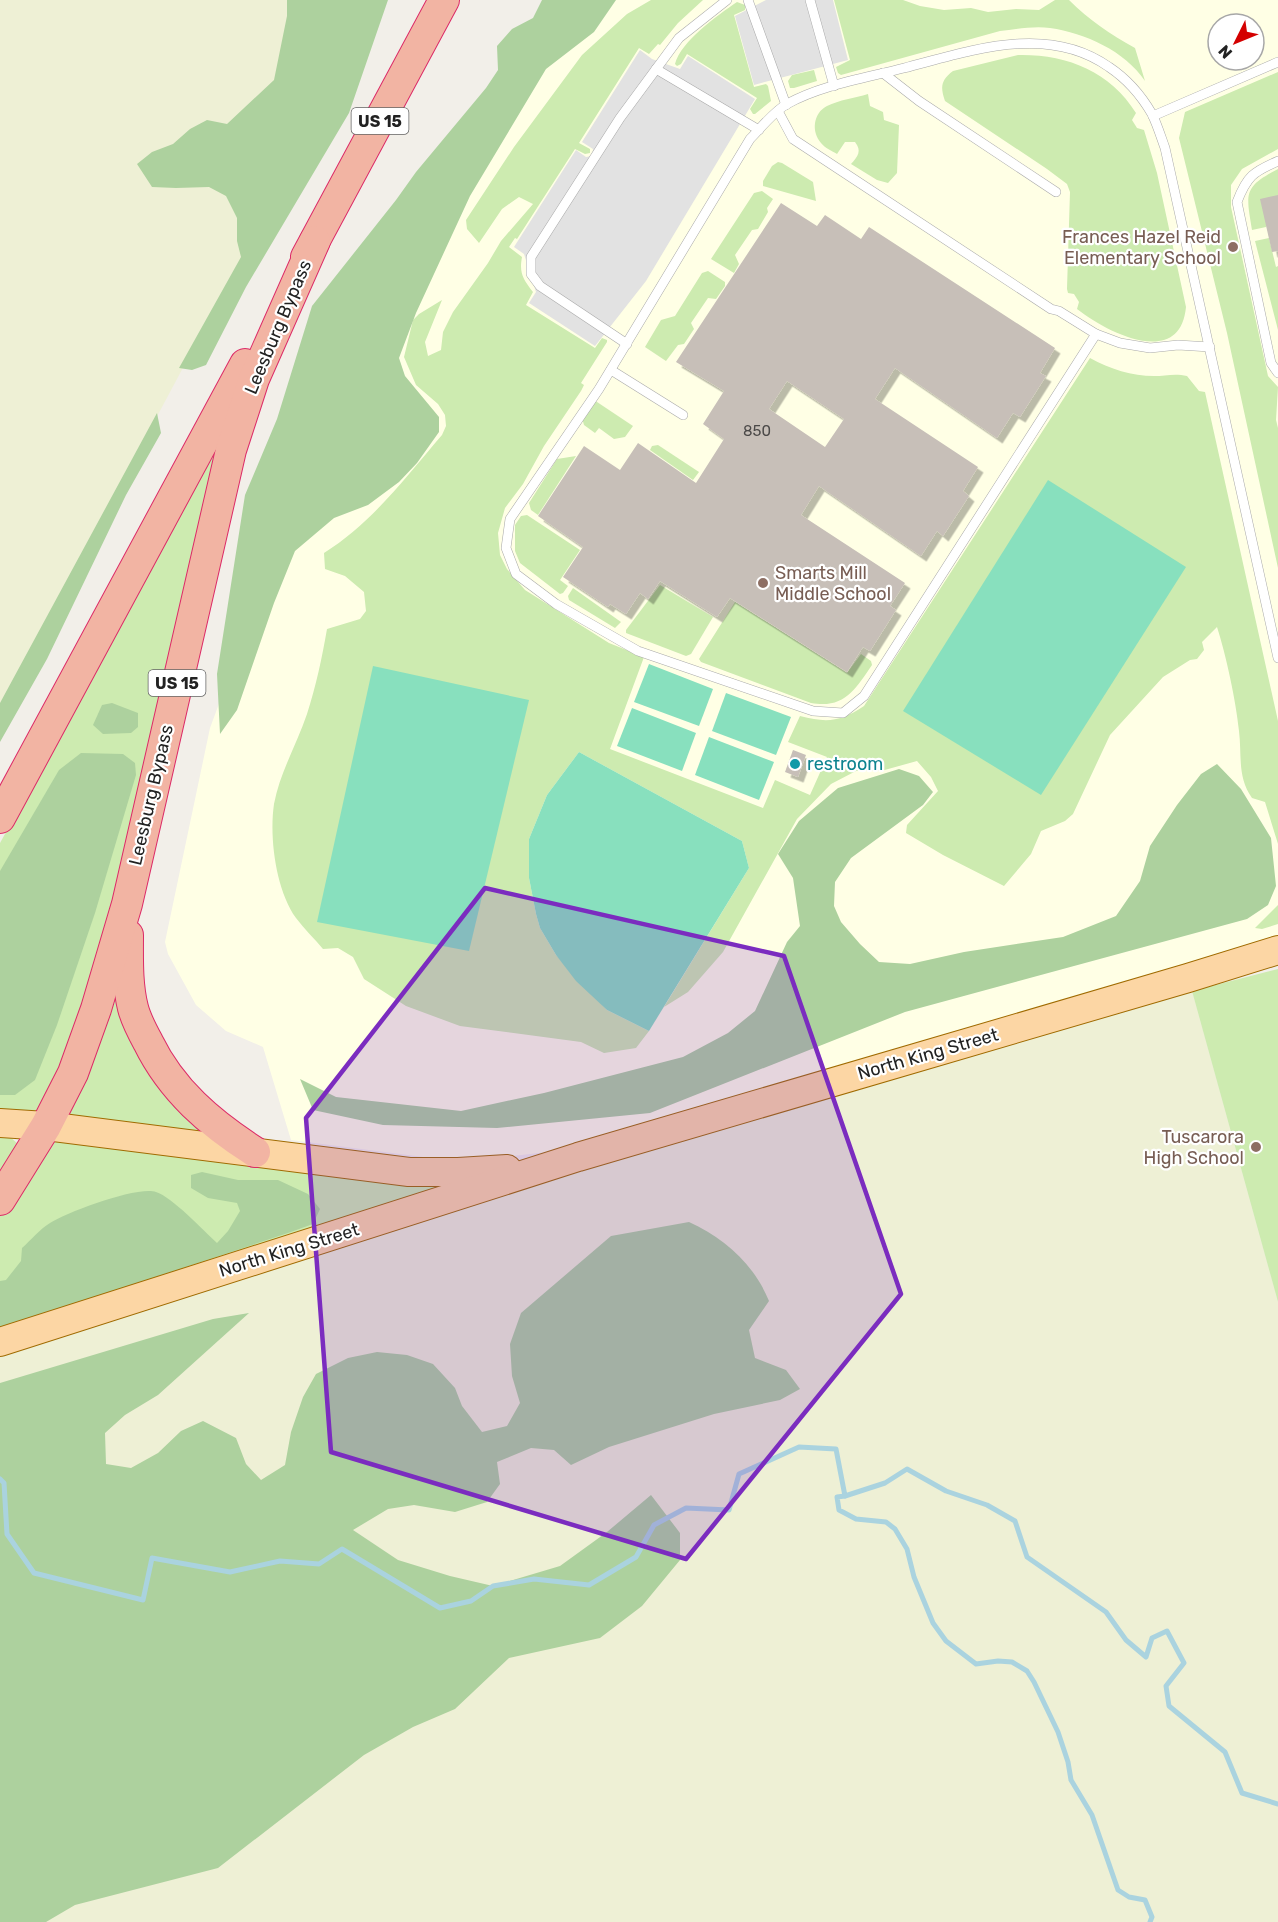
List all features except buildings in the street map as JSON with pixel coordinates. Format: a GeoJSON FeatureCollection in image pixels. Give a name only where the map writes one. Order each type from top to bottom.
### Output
{"type":"FeatureCollection","features":[{"type":"Feature","properties":{"kind":"highway","name":"Leesburg Bypass"},"geometry":{"type":"LineString","coordinates":[[0,818],[99,638],[210,426],[315,241],[444,0]]}},
{"type":"Feature","properties":{"kind":"highway","name":"Leesburg Bypass"},"geometry":{"type":"LineString","coordinates":[[0,1200],[46,1126],[73,1072],[96,1010],[127,904],[231,450],[254,379],[315,241]]}},
{"type":"Feature","properties":{"kind":"highway"},"geometry":{"type":"LineString","coordinates":[[127,904],[128,975],[133,1008],[155,1056],[180,1092],[196,1108],[221,1130],[255,1152]]}},
{"type":"Feature","properties":{"kind":"main road","name":"North King Street"},"geometry":{"type":"LineString","coordinates":[[0,1342],[578,1157],[1278,950]]}},
{"type":"Feature","properties":{"kind":"main road","name":"North King Street"},"geometry":{"type":"LineString","coordinates":[[0,1123],[46,1126],[409,1172],[435,1173],[516,1168],[578,1157]]}},
{"type":"Feature","properties":{"kind":"lane"},"geometry":{"type":"LineString","coordinates":[[627,344],[540,286],[531,273],[531,256],[621,118],[679,38],[727,0]]}},
{"type":"Feature","properties":{"kind":"lane"},"geometry":{"type":"LineString","coordinates":[[748,0],[786,105]]}},
{"type":"Feature","properties":{"kind":"lane"},"geometry":{"type":"LineString","coordinates":[[810,0],[834,86]]}},
{"type":"Feature","properties":{"kind":"lane"},"geometry":{"type":"LineString","coordinates":[[1096,334],[864,696],[843,713],[813,711],[638,651],[556,604],[516,574],[506,548],[510,519],[611,370],[750,139],[786,105],[834,86],[968,52],[1013,44],[1046,43],[1079,51],[1098,59],[1134,88],[1153,116],[1165,148],[1278,658]]}},
{"type":"Feature","properties":{"kind":"lane"},"geometry":{"type":"LineString","coordinates":[[1153,116],[1278,62]]}},
{"type":"Feature","properties":{"kind":"lane"},"geometry":{"type":"LineString","coordinates":[[656,69],[759,130]]}},
{"type":"Feature","properties":{"kind":"lane"},"geometry":{"type":"LineString","coordinates":[[883,73],[919,101],[1056,192]]}},
{"type":"Feature","properties":{"kind":"lane"},"geometry":{"type":"LineString","coordinates":[[778,111],[793,139],[1052,309],[1096,334],[1120,343],[1150,348],[1178,345],[1210,347]]}},
{"type":"Feature","properties":{"kind":"lane"},"geometry":{"type":"LineString","coordinates":[[1278,161],[1255,171],[1243,187],[1237,202],[1271,363],[1278,373]]}},
{"type":"Feature","properties":{"kind":"lane"},"geometry":{"type":"LineString","coordinates":[[611,370],[683,415]]}},
{"type":"Feature","properties":{"kind":"lane"},"geometry":{"type":"LineString","coordinates":[[1266,603],[1278,600]]}},
{"type":"Feature","properties":{"kind":"highlighted area"},"geometry":{"type":"Polygon","coordinates":[[[485,888],[784,956],[901,1294],[686,1559],[331,1452],[306,1118],[485,888]]]}},
{"type":"Feature","properties":{"kind":"shaded area"},"geometry":{"type":"Polygon","coordinates":[[[0,0],[379,0],[0,711],[0,0]]]}},
{"type":"Feature","properties":{"kind":"shaded area","name":"Smarts Mill Middle School"},"geometry":{"type":"Polygon","coordinates":[[[567,0],[1278,0],[1278,948],[592,1147],[495,1158],[439,1159],[291,1140],[263,1047],[226,1031],[196,1005],[168,954],[165,942],[210,728],[271,563],[357,388],[567,0]]]}},
{"type":"Feature","properties":{"kind":"shaded area"},"geometry":{"type":"Polygon","coordinates":[[[766,0],[833,0],[848,60],[754,85],[735,16],[766,0]]]}},
{"type":"Feature","properties":{"kind":"shaded area"},"geometry":{"type":"Polygon","coordinates":[[[640,50],[652,59],[680,69],[688,56],[755,99],[646,281],[595,346],[529,303],[536,292],[524,254],[514,247],[576,150],[586,157],[592,156],[593,149],[582,142],[640,50]]]}},
{"type":"Feature","properties":{"kind":"shaded area"},"geometry":{"type":"Polygon","coordinates":[[[1192,991],[1278,1302],[1278,1922],[0,1922],[0,1355],[575,1168],[1192,991]]]}},
{"type":"Feature","properties":{"kind":"green space"},"geometry":{"type":"Polygon","coordinates":[[[287,0],[388,0],[349,113],[246,287],[206,365],[192,370],[179,368],[241,257],[237,241],[237,218],[226,196],[209,187],[152,187],[137,164],[152,152],[173,144],[190,129],[207,120],[227,124],[274,80],[287,16],[287,0]]]}},
{"type":"Feature","properties":{"kind":"green space"},"geometry":{"type":"Polygon","coordinates":[[[542,0],[616,0],[594,32],[546,69],[470,196],[416,313],[399,358],[405,376],[439,417],[439,432],[417,463],[399,482],[368,505],[334,518],[295,551],[274,603],[237,710],[220,734],[217,674],[245,495],[277,419],[312,306],[416,172],[486,88],[498,70],[497,46],[512,29],[533,18],[542,0]]]}},
{"type":"Feature","properties":{"kind":"green space"},"geometry":{"type":"Polygon","coordinates":[[[651,0],[703,0],[649,54],[639,48],[579,143],[590,149],[590,153],[585,154],[575,149],[517,239],[515,238],[509,247],[522,257],[523,276],[533,292],[526,305],[595,348],[602,338],[607,340],[581,383],[584,385],[581,391],[544,446],[523,484],[505,508],[498,533],[500,555],[507,569],[525,590],[609,643],[644,657],[610,749],[763,808],[775,780],[810,795],[827,757],[788,742],[800,716],[818,720],[833,720],[864,706],[1090,358],[1113,369],[1138,375],[1187,376],[1199,391],[1205,392],[1278,721],[1278,844],[1265,802],[1252,798],[1244,782],[1236,706],[1217,627],[1202,642],[1204,650],[1197,659],[1190,660],[1163,677],[1110,735],[1073,814],[1065,821],[1041,831],[1031,854],[1004,886],[906,833],[907,825],[938,791],[931,777],[917,761],[881,771],[856,771],[831,784],[797,819],[723,952],[688,992],[664,1007],[749,868],[742,841],[579,752],[547,795],[529,839],[529,878],[540,928],[556,955],[607,1010],[649,1031],[636,1048],[604,1053],[581,1042],[460,1026],[406,1006],[364,979],[353,957],[338,948],[323,949],[299,922],[289,906],[279,879],[273,848],[273,818],[280,781],[310,703],[327,629],[360,619],[366,611],[364,592],[345,576],[325,569],[324,553],[373,514],[442,435],[446,426],[445,415],[438,404],[416,385],[404,357],[413,320],[442,300],[425,342],[428,356],[441,350],[443,332],[453,312],[501,241],[533,204],[519,197],[502,209],[479,243],[467,229],[466,220],[514,147],[582,55],[627,14],[651,0]]]}},
{"type":"Feature","properties":{"kind":"green space"},"geometry":{"type":"Polygon","coordinates":[[[834,0],[903,0],[920,6],[944,10],[971,8],[988,12],[1016,9],[1039,10],[1055,0],[1069,0],[1100,26],[1135,48],[1145,81],[1127,61],[1103,45],[1063,30],[1038,27],[1000,31],[841,75],[836,67],[850,60],[834,0]]]}},
{"type":"Feature","properties":{"kind":"green space"},"geometry":{"type":"Polygon","coordinates":[[[737,2],[745,5],[745,10],[734,15],[754,87],[766,84],[771,101],[755,114],[750,109],[757,98],[687,54],[681,64],[677,66],[675,64],[692,38],[737,2]]]}},
{"type":"Feature","properties":{"kind":"green space"},"geometry":{"type":"Polygon","coordinates":[[[1018,55],[1053,58],[1085,68],[1113,86],[1136,113],[1132,120],[1137,128],[1144,130],[1157,173],[1186,307],[1181,326],[1171,337],[1157,341],[1140,340],[1123,335],[1105,327],[1077,309],[1079,302],[1074,294],[1068,293],[1067,289],[1070,192],[1067,184],[945,101],[942,92],[943,84],[953,71],[1018,55]]]}},
{"type":"Feature","properties":{"kind":"green space"},"geometry":{"type":"Polygon","coordinates":[[[814,70],[817,81],[790,88],[788,81],[792,75],[814,70]]]}},
{"type":"Feature","properties":{"kind":"green space"},"geometry":{"type":"Polygon","coordinates":[[[1278,72],[1278,149],[1242,169],[1231,185],[1231,207],[1268,376],[1278,387],[1276,420],[1278,428],[1278,568],[1227,333],[1179,138],[1185,112],[1278,72]]]}},
{"type":"Feature","properties":{"kind":"green space"},"geometry":{"type":"Polygon","coordinates":[[[868,94],[870,106],[883,112],[884,120],[899,125],[897,173],[888,183],[877,180],[851,164],[858,153],[855,142],[845,142],[837,154],[823,145],[816,134],[816,118],[822,109],[837,102],[868,94]]]}},
{"type":"Feature","properties":{"kind":"green space"},"geometry":{"type":"Polygon","coordinates":[[[778,162],[813,182],[816,201],[763,186],[763,181],[772,166],[778,162]]]}},
{"type":"Feature","properties":{"kind":"green space"},"geometry":{"type":"Polygon","coordinates":[[[1278,169],[1278,195],[1266,227],[1252,230],[1248,199],[1250,192],[1258,181],[1278,169]]]}},
{"type":"Feature","properties":{"kind":"green space"},"geometry":{"type":"Polygon","coordinates":[[[762,191],[773,199],[758,229],[752,230],[735,255],[739,264],[734,273],[711,259],[754,193],[762,191]]]}},
{"type":"Feature","properties":{"kind":"green space"},"geometry":{"type":"Polygon","coordinates":[[[1269,238],[1276,267],[1278,266],[1278,330],[1255,241],[1269,238]]]}},
{"type":"Feature","properties":{"kind":"green space"},"geometry":{"type":"Polygon","coordinates":[[[708,271],[725,282],[725,286],[716,299],[708,298],[691,323],[694,329],[684,344],[678,345],[666,361],[645,347],[661,320],[675,316],[702,273],[708,271]]]}},
{"type":"Feature","properties":{"kind":"green space"},"geometry":{"type":"Polygon","coordinates":[[[248,375],[135,804],[97,963],[75,1036],[39,1115],[0,1114],[0,843],[137,597],[248,375]]]}},
{"type":"Feature","properties":{"kind":"green space"},"geometry":{"type":"Polygon","coordinates":[[[594,400],[633,426],[625,437],[614,439],[599,428],[595,433],[584,425],[582,418],[594,400]]]}},
{"type":"Feature","properties":{"kind":"green space"},"geometry":{"type":"Polygon","coordinates":[[[157,413],[161,433],[126,495],[47,659],[0,742],[0,703],[157,413]]]}},
{"type":"Feature","properties":{"kind":"green space"},"geometry":{"type":"Polygon","coordinates":[[[658,445],[699,472],[693,480],[650,450],[652,446],[658,445]]]}},
{"type":"Feature","properties":{"kind":"green space"},"geometry":{"type":"Polygon","coordinates":[[[576,456],[538,515],[531,510],[529,503],[557,459],[576,456]]]}},
{"type":"Feature","properties":{"kind":"green space"},"geometry":{"type":"Polygon","coordinates":[[[1048,480],[1186,567],[1041,795],[903,711],[1048,480]]]}},
{"type":"Feature","properties":{"kind":"green space"},"geometry":{"type":"Polygon","coordinates":[[[527,515],[580,550],[560,580],[568,586],[563,593],[560,594],[520,563],[515,551],[515,525],[521,516],[527,515]]]}},
{"type":"Feature","properties":{"kind":"green space"},"geometry":{"type":"Polygon","coordinates":[[[660,585],[713,617],[691,654],[686,656],[626,633],[660,585]]]}},
{"type":"Feature","properties":{"kind":"green space"},"geometry":{"type":"Polygon","coordinates":[[[573,588],[621,622],[615,628],[569,600],[568,596],[573,588]]]}},
{"type":"Feature","properties":{"kind":"green space"},"geometry":{"type":"Polygon","coordinates":[[[735,602],[847,673],[861,654],[871,661],[872,665],[848,696],[832,703],[822,704],[811,703],[701,662],[699,659],[735,602]]]}},
{"type":"Feature","properties":{"kind":"green space"},"geometry":{"type":"Polygon","coordinates":[[[649,664],[713,689],[699,726],[634,702],[649,664]]]}},
{"type":"Feature","properties":{"kind":"green space"},"geometry":{"type":"Polygon","coordinates":[[[373,666],[529,700],[469,951],[317,922],[373,666]]]}},
{"type":"Feature","properties":{"kind":"green space"},"geometry":{"type":"Polygon","coordinates":[[[726,693],[791,717],[776,755],[712,731],[726,693]]]}},
{"type":"Feature","properties":{"kind":"green space"},"geometry":{"type":"Polygon","coordinates":[[[112,703],[138,713],[138,727],[131,733],[103,734],[93,725],[102,705],[112,703]]]}},
{"type":"Feature","properties":{"kind":"green space"},"geometry":{"type":"Polygon","coordinates":[[[632,708],[696,733],[682,771],[617,746],[632,708]]]}},
{"type":"Feature","properties":{"kind":"green space"},"geometry":{"type":"Polygon","coordinates":[[[709,737],[774,762],[759,800],[695,775],[709,737]]]}},
{"type":"Feature","properties":{"kind":"green space"},"geometry":{"type":"Polygon","coordinates":[[[579,752],[742,841],[749,868],[649,1031],[607,1010],[576,981],[556,955],[540,928],[536,914],[529,878],[529,839],[547,795],[579,752]]]}},
{"type":"Feature","properties":{"kind":"green space"},"geometry":{"type":"Polygon","coordinates":[[[81,753],[123,754],[135,763],[136,775],[95,913],[57,1025],[35,1080],[15,1095],[0,1095],[0,871],[59,770],[81,753]]]}},
{"type":"Feature","properties":{"kind":"green space"},"geometry":{"type":"Polygon","coordinates":[[[1217,764],[1241,789],[1271,838],[1276,886],[1268,905],[1247,919],[905,1012],[650,1113],[497,1128],[383,1125],[313,1110],[300,1079],[336,1097],[461,1111],[544,1093],[683,1057],[728,1033],[755,1011],[787,942],[800,926],[793,878],[778,854],[799,821],[838,788],[899,769],[919,776],[933,792],[923,805],[851,858],[835,882],[834,906],[841,922],[860,944],[879,962],[910,964],[964,952],[1063,937],[1116,916],[1140,881],[1150,846],[1177,805],[1201,774],[1217,764]]]}},
{"type":"Feature","properties":{"kind":"green space"},"geometry":{"type":"Polygon","coordinates":[[[1278,905],[1278,924],[1262,929],[1255,928],[1278,905]]]}},
{"type":"Feature","properties":{"kind":"green space"},"geometry":{"type":"Polygon","coordinates":[[[116,964],[217,1140],[60,1121],[116,964]]]}},
{"type":"Feature","properties":{"kind":"green space","name":"Tuscarora High School"},"geometry":{"type":"Polygon","coordinates":[[[1278,969],[1278,1302],[1192,991],[1278,969]]]}},
{"type":"Feature","properties":{"kind":"green space"},"geometry":{"type":"Polygon","coordinates":[[[49,1135],[454,1182],[0,1331],[0,1214],[49,1135]]]}},
{"type":"Feature","properties":{"kind":"green space"},"geometry":{"type":"Polygon","coordinates":[[[0,1136],[9,1136],[18,1144],[0,1182],[0,1136]]]}},
{"type":"Feature","properties":{"kind":"green space"},"geometry":{"type":"Polygon","coordinates":[[[202,1172],[238,1180],[278,1180],[308,1194],[320,1209],[313,1224],[0,1329],[0,1281],[6,1280],[21,1261],[22,1248],[50,1223],[71,1213],[119,1196],[147,1191],[156,1192],[179,1207],[217,1243],[228,1231],[240,1211],[237,1203],[208,1198],[191,1188],[191,1175],[202,1172]]]}},
{"type":"Feature","properties":{"kind":"green space"},"geometry":{"type":"Polygon","coordinates":[[[689,1222],[726,1244],[755,1275],[769,1301],[749,1330],[755,1358],[786,1370],[800,1389],[780,1400],[714,1414],[609,1447],[571,1465],[554,1450],[531,1448],[497,1462],[500,1484],[487,1502],[455,1512],[414,1505],[388,1509],[353,1530],[398,1560],[493,1586],[560,1566],[607,1532],[651,1495],[680,1533],[680,1560],[642,1606],[600,1638],[509,1658],[455,1709],[413,1727],[364,1755],[218,1868],[75,1905],[46,1922],[0,1922],[0,1383],[213,1319],[249,1313],[158,1395],[125,1415],[105,1433],[106,1464],[131,1468],[158,1453],[181,1431],[203,1421],[236,1438],[246,1464],[261,1480],[285,1465],[291,1432],[303,1397],[316,1374],[348,1358],[377,1352],[407,1355],[433,1364],[455,1388],[462,1406],[482,1432],[507,1426],[520,1403],[512,1376],[510,1344],[521,1313],[611,1236],[689,1222]]]}},
{"type":"Feature","properties":{"kind":"waterway"},"geometry":{"type":"LineString","coordinates":[[0,1479],[4,1483],[7,1534],[34,1573],[143,1600],[152,1558],[230,1572],[280,1561],[319,1564],[342,1549],[440,1608],[471,1601],[493,1586],[534,1579],[589,1585],[636,1557],[654,1525],[686,1508],[729,1510],[739,1474],[799,1447],[836,1449],[845,1496],[885,1483],[907,1469],[946,1491],[987,1505],[1015,1521],[1027,1557],[1106,1612],[1126,1640],[1146,1657],[1152,1638],[1167,1631],[1184,1663],[1166,1686],[1169,1706],[1225,1752],[1242,1793],[1278,1804]]}},
{"type":"Feature","properties":{"kind":"waterway"},"geometry":{"type":"LineString","coordinates":[[845,1496],[837,1497],[839,1510],[856,1519],[886,1522],[895,1529],[907,1549],[914,1577],[933,1623],[946,1641],[976,1664],[1012,1662],[1027,1671],[1058,1732],[1068,1762],[1071,1780],[1092,1815],[1118,1890],[1129,1897],[1145,1900],[1152,1917],[1150,1922]]}},
{"type":"Feature","properties":{"kind":"place","name":"Frances Hazel Reid Elementary School"},"geometry":{"type":"Point","coordinates":[1233,247]}},
{"type":"Feature","properties":{"kind":"place","name":"Smarts Mill Middle School"},"geometry":{"type":"Point","coordinates":[763,583]}},
{"type":"Feature","properties":{"kind":"place","name":"restroom"},"geometry":{"type":"Point","coordinates":[795,764]}},
{"type":"Feature","properties":{"kind":"place","name":"Tuscarora High School"},"geometry":{"type":"Point","coordinates":[1256,1147]}}]}
